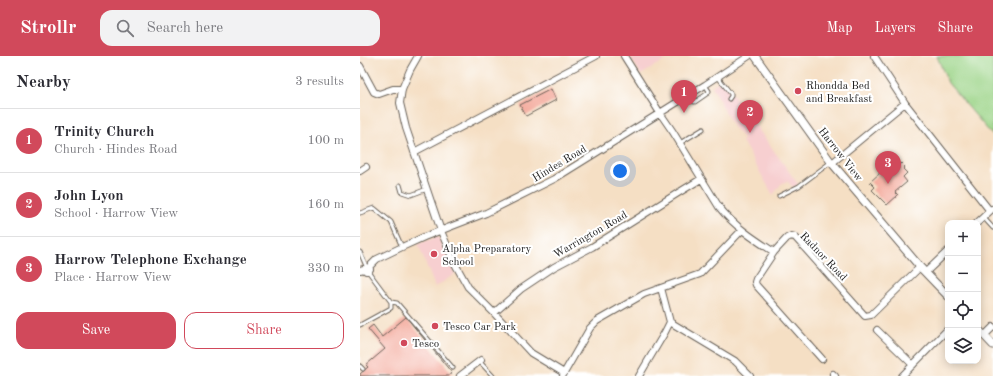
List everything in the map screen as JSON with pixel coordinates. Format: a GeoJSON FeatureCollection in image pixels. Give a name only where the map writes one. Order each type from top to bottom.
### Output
{"type":"FeatureCollection","features":[{"type":"Feature","properties":{"kind":"street"},"geometry":{"type":"LineString","coordinates":[[414,152],[596,56]]}},
{"type":"Feature","properties":{"kind":"street"},"geometry":{"type":"LineString","coordinates":[[624,56],[680,142],[724,214],[750,237],[774,252],[756,279],[756,285],[822,359]]}},
{"type":"Feature","properties":{"kind":"street","name":"Hindes Road"},"geometry":{"type":"LineString","coordinates":[[365,269],[377,259],[402,247],[486,214],[549,182],[718,77],[749,56]]}},
{"type":"Feature","properties":{"kind":"street","name":"Harrow View"},"geometry":{"type":"LineString","coordinates":[[755,56],[832,163],[923,270],[945,293]]}},
{"type":"Feature","properties":{"kind":"street"},"geometry":{"type":"LineString","coordinates":[[874,56],[905,103],[991,209],[980,220]]}},
{"type":"Feature","properties":{"kind":"street"},"geometry":{"type":"LineString","coordinates":[[416,57],[402,89],[400,103],[414,152],[441,231],[454,262],[468,287],[531,353],[563,375],[590,328],[597,321],[644,294],[700,274],[742,230]]}},
{"type":"Feature","properties":{"kind":"street"},"geometry":{"type":"LineString","coordinates":[[360,66],[374,92],[379,94],[393,89],[402,89]]}},
{"type":"Feature","properties":{"kind":"street"},"geometry":{"type":"LineString","coordinates":[[360,81],[365,76]]}},
{"type":"Feature","properties":{"kind":"street"},"geometry":{"type":"LineString","coordinates":[[832,163],[905,103]]}},
{"type":"Feature","properties":{"kind":"street"},"geometry":{"type":"LineString","coordinates":[[360,171],[366,167]]}},
{"type":"Feature","properties":{"kind":"street","name":"Warrington Road"},"geometry":{"type":"LineString","coordinates":[[494,313],[520,289],[554,267],[592,247],[702,179]]}},
{"type":"Feature","properties":{"kind":"street","name":"Radnor Road"},"geometry":{"type":"LineString","coordinates":[[774,252],[787,238],[791,236],[795,237],[865,316],[871,315],[923,270]]}},
{"type":"Feature","properties":{"kind":"street"},"geometry":{"type":"LineString","coordinates":[[923,270],[945,253]]}},
{"type":"Feature","properties":{"kind":"street"},"geometry":{"type":"LineString","coordinates":[[639,376],[670,322],[661,288]]}},
{"type":"Feature","properties":{"kind":"street"},"geometry":{"type":"LineString","coordinates":[[670,322],[735,361],[750,376]]}},
{"type":"Feature","properties":{"kind":"street"},"geometry":{"type":"LineString","coordinates":[[984,336],[993,327]]}},
{"type":"Feature","properties":{"kind":"street"},"geometry":{"type":"LineString","coordinates":[[877,330],[913,365]]}},
{"type":"Feature","properties":{"kind":"street"},"geometry":{"type":"LineString","coordinates":[[902,376],[945,332]]}},
{"type":"Feature","properties":{"kind":"street"},"geometry":{"type":"LineString","coordinates":[[981,332],[993,345]]}},
{"type":"Feature","properties":{"kind":"street"},"geometry":{"type":"LineString","coordinates":[[460,376],[480,360]]}},
{"type":"Feature","properties":{"kind":"lane"},"geometry":{"type":"LineString","coordinates":[[718,77],[730,94],[729,99]]}},
{"type":"Feature","properties":{"kind":"lane"},"geometry":{"type":"LineString","coordinates":[[680,142],[704,129]]}},
{"type":"Feature","properties":{"kind":"lane"},"geometry":{"type":"LineString","coordinates":[[779,196],[800,186],[832,163]]}},
{"type":"Feature","properties":{"kind":"lane"},"geometry":{"type":"LineString","coordinates":[[400,185],[402,192],[412,195],[427,189]]}},
{"type":"Feature","properties":{"kind":"lane"},"geometry":{"type":"LineString","coordinates":[[360,213],[374,208],[391,222],[402,247]]}},
{"type":"Feature","properties":{"kind":"lane"},"geometry":{"type":"LineString","coordinates":[[983,217],[993,228]]}},
{"type":"Feature","properties":{"kind":"lane"},"geometry":{"type":"LineString","coordinates":[[360,252],[365,269],[391,302],[397,303],[453,368]]}},
{"type":"Feature","properties":{"kind":"lane"},"geometry":{"type":"LineString","coordinates":[[360,325],[390,308],[391,302]]}},
{"type":"Feature","properties":{"kind":"lane"},"geometry":{"type":"LineString","coordinates":[[480,360],[492,376]]}},
{"type":"Feature","properties":{"kind":"lane"},"geometry":{"type":"LineString","coordinates":[[360,366],[363,369]]}},
{"type":"Feature","properties":{"kind":"shaded area"},"geometry":{"type":"Polygon","coordinates":[[[630,56],[671,56],[641,75],[630,56]]]}},
{"type":"Feature","properties":{"kind":"shaded area"},"geometry":{"type":"Polygon","coordinates":[[[722,79],[798,184],[794,188],[787,181],[781,184],[773,195],[742,141],[744,139],[733,127],[712,86],[722,79]]]}},
{"type":"Feature","properties":{"kind":"shaded area","name":"Alpha Preparatory School"},"geometry":{"type":"Polygon","coordinates":[[[437,237],[439,238],[455,274],[435,287],[418,244],[437,237]]]}},
{"type":"Feature","properties":{"kind":"green space"},"geometry":{"type":"Polygon","coordinates":[[[937,56],[993,56],[993,136],[948,83],[937,56]]]}},
{"type":"Feature","properties":{"kind":"building"},"geometry":{"type":"Polygon","coordinates":[[[551,89],[556,100],[526,116],[520,105],[551,89]]]}},
{"type":"Feature","properties":{"kind":"building"},"geometry":{"type":"Polygon","coordinates":[[[893,161],[897,165],[901,163],[905,167],[903,169],[907,173],[903,177],[907,182],[895,192],[898,195],[887,205],[872,190],[875,187],[870,182],[893,161]]]}},
{"type":"Feature","properties":{"kind":"building","name":"Tesco"},"geometry":{"type":"Polygon","coordinates":[[[406,317],[452,373],[448,376],[360,376],[360,374],[368,367],[366,365],[385,349],[368,329],[373,325],[382,337],[406,317]]]}},
{"type":"Feature","properties":{"kind":"place","name":"Rhondda Bed and Breakfast"},"geometry":{"type":"Point","coordinates":[798,91]}},
{"type":"Feature","properties":{"kind":"place","name":"Trinity Church"},"geometry":{"type":"Point","coordinates":[684,113]}},
{"type":"Feature","properties":{"kind":"place","name":"John Lyon"},"geometry":{"type":"Point","coordinates":[750,133]}},
{"type":"Feature","properties":{"kind":"place","name":"Harrow Telephone Exchange"},"geometry":{"type":"Point","coordinates":[888,184]}},
{"type":"Feature","properties":{"kind":"place","name":"Alpha Preparatory School"},"geometry":{"type":"Point","coordinates":[434,254]}},
{"type":"Feature","properties":{"kind":"place","name":"Tesco Car Park"},"geometry":{"type":"Point","coordinates":[435,326]}},
{"type":"Feature","properties":{"kind":"place","name":"Tesco"},"geometry":{"type":"Point","coordinates":[404,343]}}]}
